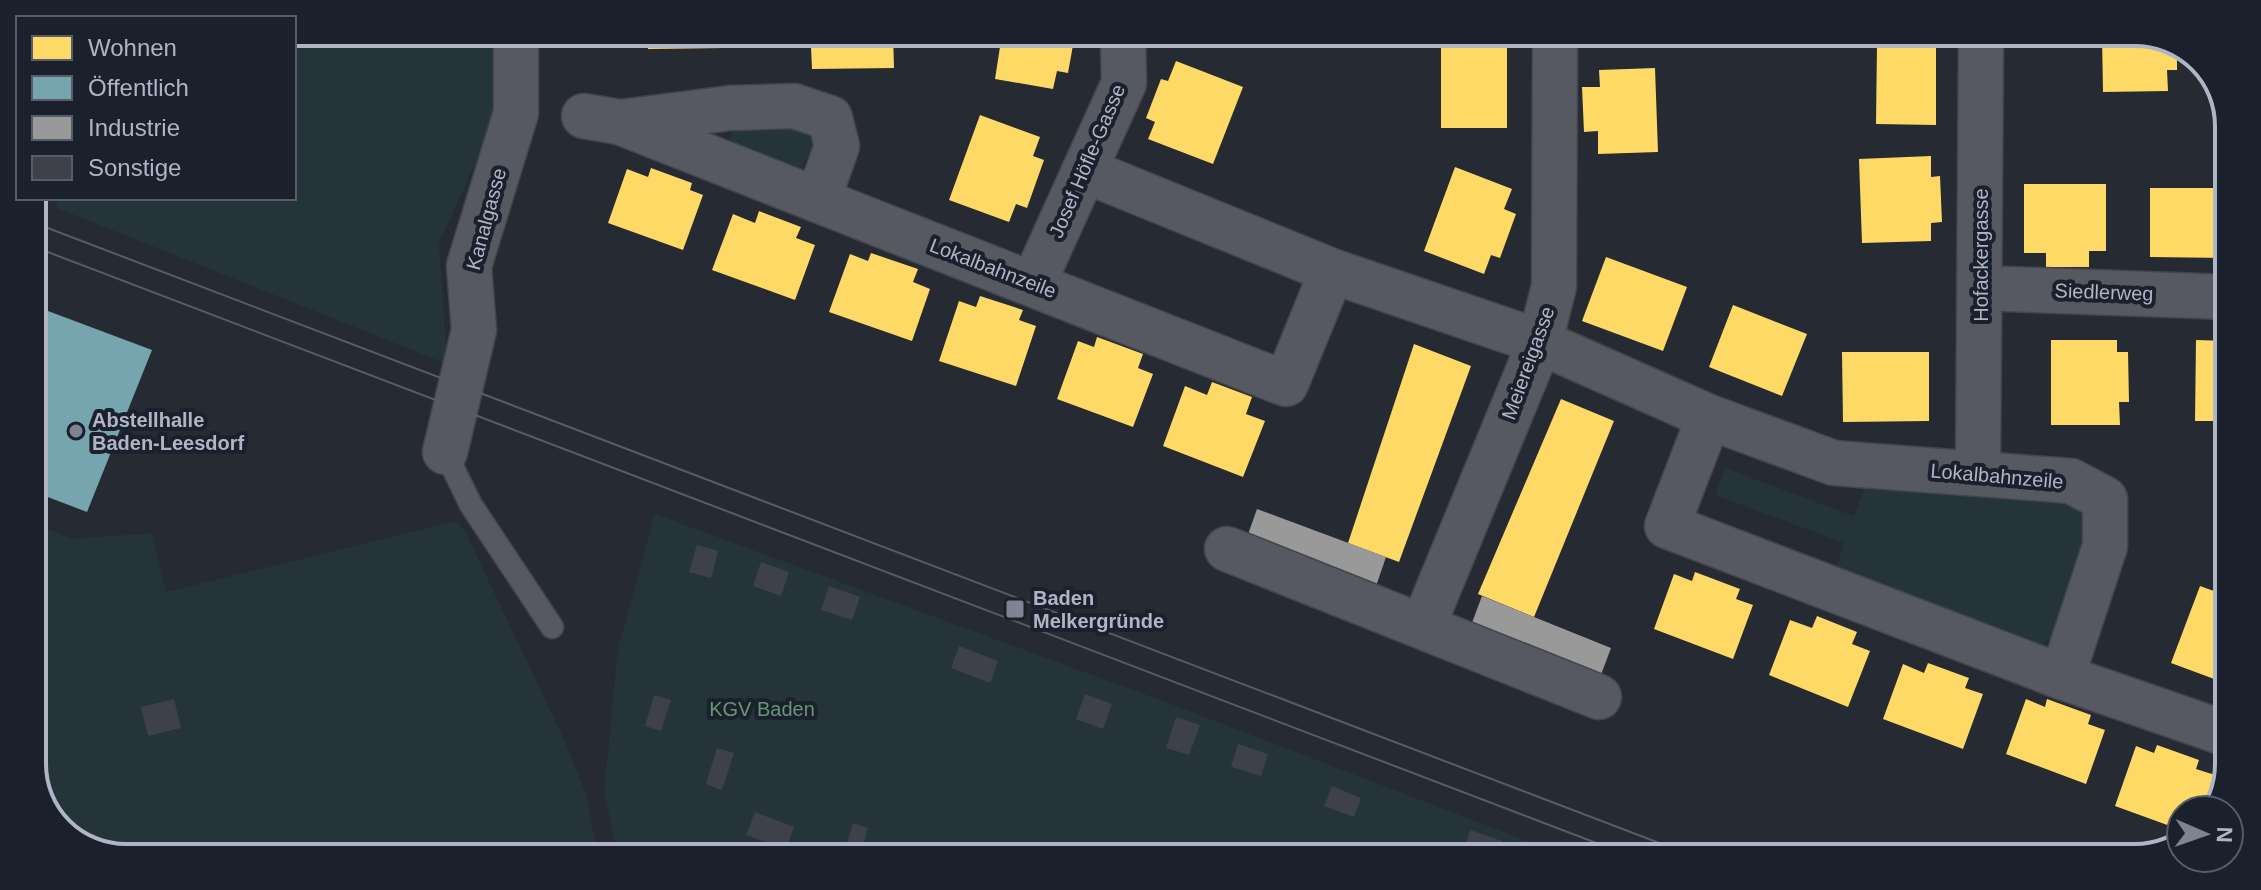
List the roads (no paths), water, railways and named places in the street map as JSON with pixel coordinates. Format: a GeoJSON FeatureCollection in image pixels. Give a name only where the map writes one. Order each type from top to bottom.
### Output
{"type":"FeatureCollection","features":[{"type":"Feature","properties":{"kind":"street","name":"Kanalgasse"},"geometry":{"type":"LineString","coordinates":[[445,452],[474,330],[469,266],[516,113],[516,46]]}},
{"type":"Feature","properties":{"kind":"street","name":"Josef Höfle-Gasse"},"geometry":{"type":"LineString","coordinates":[[1033,284],[1124,83],[1123,46]]}},
{"type":"Feature","properties":{"kind":"street","name":"Meiereigasse"},"geometry":{"type":"LineString","coordinates":[[1423,626],[1540,342],[1554,286],[1555,46]]}},
{"type":"Feature","properties":{"kind":"street","name":"Hofackergasse"},"geometry":{"type":"LineString","coordinates":[[1978,473],[1981,46]]}},
{"type":"Feature","properties":{"kind":"street","name":"Lokalbahnzeile"},"geometry":{"type":"LineString","coordinates":[[818,200],[837,146],[830,118],[794,106],[601,119],[818,200],[1286,384],[1332,271]]}},
{"type":"Feature","properties":{"kind":"street","name":"Lokalbahnzeile"},"geometry":{"type":"LineString","coordinates":[[1086,171],[1332,271],[1540,342],[1709,417],[1834,463],[2071,481],[2105,499],[2105,546],[2062,677]]}},
{"type":"Feature","properties":{"kind":"street","name":"Siedlerweg"},"geometry":{"type":"LineString","coordinates":[[1981,288],[2215,297]]}},
{"type":"Feature","properties":{"kind":"street"},"geometry":{"type":"LineString","coordinates":[[1709,417],[1667,526],[2062,677],[2215,730]]}},
{"type":"Feature","properties":{"kind":"street"},"geometry":{"type":"LineString","coordinates":[[1227,549],[1599,697]]}},
{"type":"Feature","properties":{"kind":"lane"},"geometry":{"type":"LineString","coordinates":[[445,452],[471,505],[552,627]]}},
{"type":"Feature","properties":{"kind":"tram line"},"geometry":{"type":"LineString","coordinates":[[46,227],[1662,844]]}},
{"type":"Feature","properties":{"kind":"tram line"},"geometry":{"type":"LineString","coordinates":[[46,251],[1599,844]]}},
{"type":"Feature","properties":{"kind":"place","name":"Abstellhalle Baden-Leesdorf"},"geometry":{"type":"Point","coordinates":[76,431]}},
{"type":"Feature","properties":{"kind":"place","name":"Baden Melkergründe"},"geometry":{"type":"Point","coordinates":[1015,609]}},
{"type":"Feature","properties":{"kind":"park label","name":"KGV Baden"},"geometry":{"type":"Point","coordinates":[762,709]}}]}
